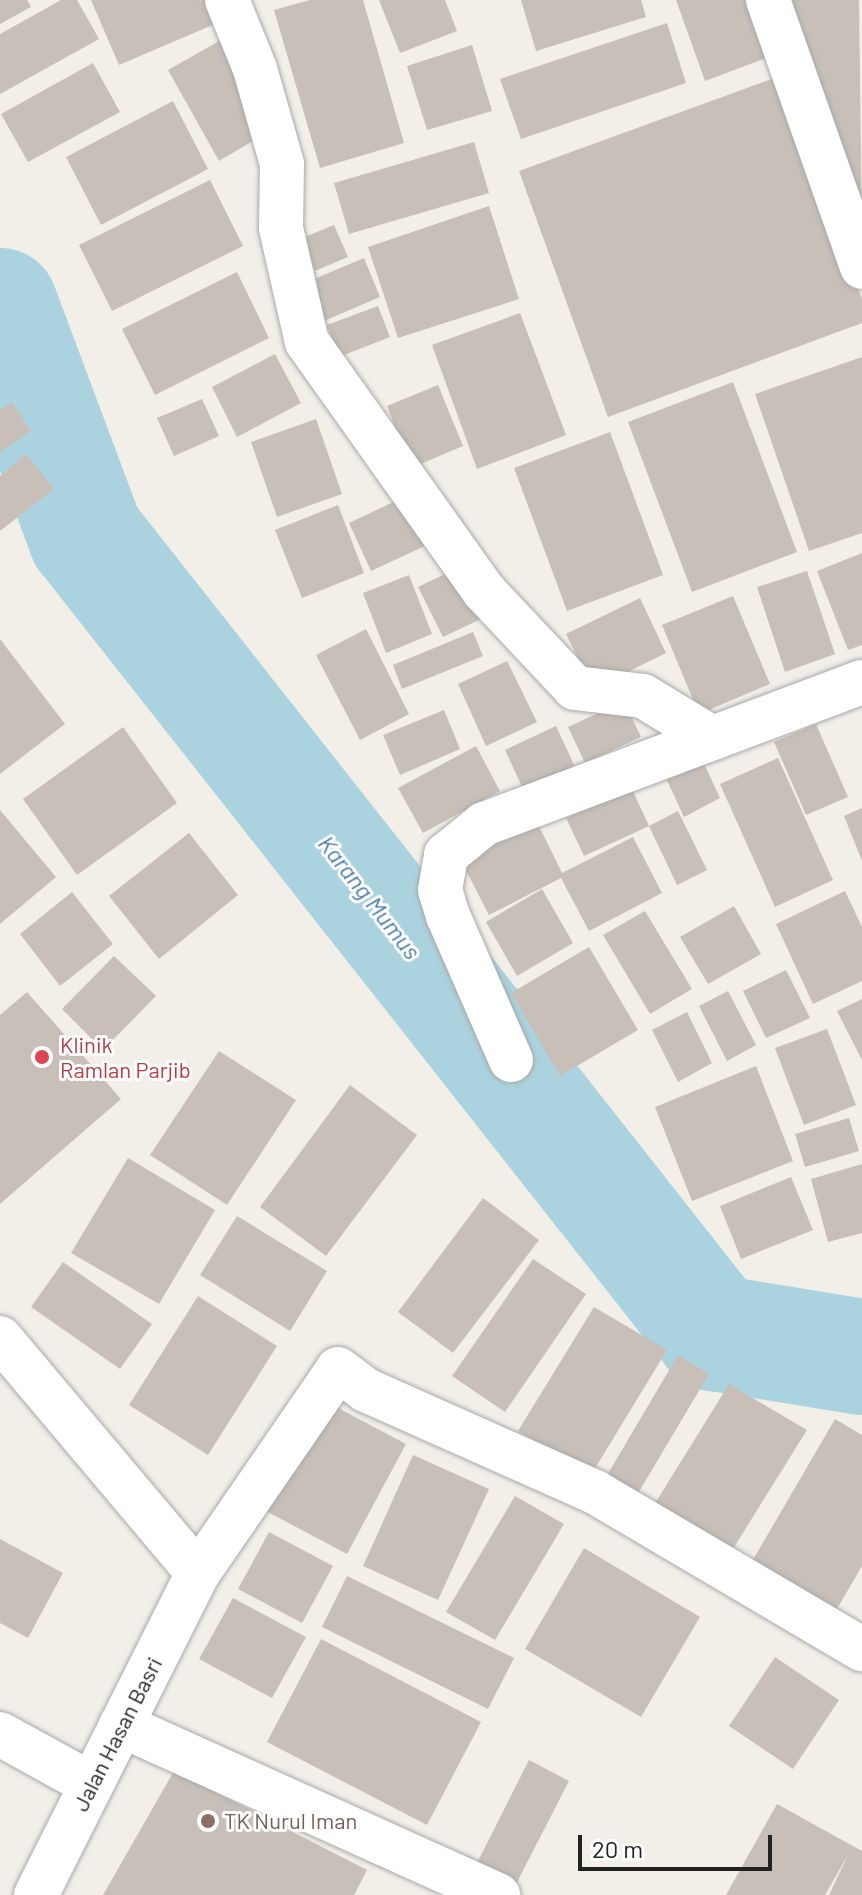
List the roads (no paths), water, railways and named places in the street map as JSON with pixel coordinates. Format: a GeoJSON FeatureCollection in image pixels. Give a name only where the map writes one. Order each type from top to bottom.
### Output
{"type":"FeatureCollection","features":[{"type":"Feature","properties":{"kind":"street"},"geometry":{"type":"LineString","coordinates":[[227,0],[255,69],[282,164],[281,228],[307,342],[483,590],[575,688],[643,696],[712,738]]}},
{"type":"Feature","properties":{"kind":"street"},"geometry":{"type":"LineString","coordinates":[[768,0],[862,267]]}},
{"type":"Feature","properties":{"kind":"street"},"geometry":{"type":"LineString","coordinates":[[511,1060],[448,916],[440,890],[446,855],[484,824],[862,682]]}},
{"type":"Feature","properties":{"kind":"street"},"geometry":{"type":"LineString","coordinates":[[0,1338],[198,1573]]}},
{"type":"Feature","properties":{"kind":"street","name":"Jalan Hasan Basri"},"geometry":{"type":"LineString","coordinates":[[36,1895],[198,1573],[338,1369],[366,1390],[595,1492],[862,1649]]}},
{"type":"Feature","properties":{"kind":"street"},"geometry":{"type":"LineString","coordinates":[[121,1725],[498,1895]]}},
{"type":"Feature","properties":{"kind":"street"},"geometry":{"type":"LineString","coordinates":[[0,1734],[91,1784]]}},
{"type":"Feature","properties":{"kind":"waterway","name":"Karang Mumus"},"geometry":{"type":"LineString","coordinates":[[0,306],[86,536],[714,1333],[862,1357]]}},
{"type":"Feature","properties":{"kind":"place","name":"Klinik Ramlan Parjib"},"geometry":{"type":"Point","coordinates":[42,1057]}},
{"type":"Feature","properties":{"kind":"place","name":"TK Nurul Iman"},"geometry":{"type":"Point","coordinates":[208,1821]}}]}
